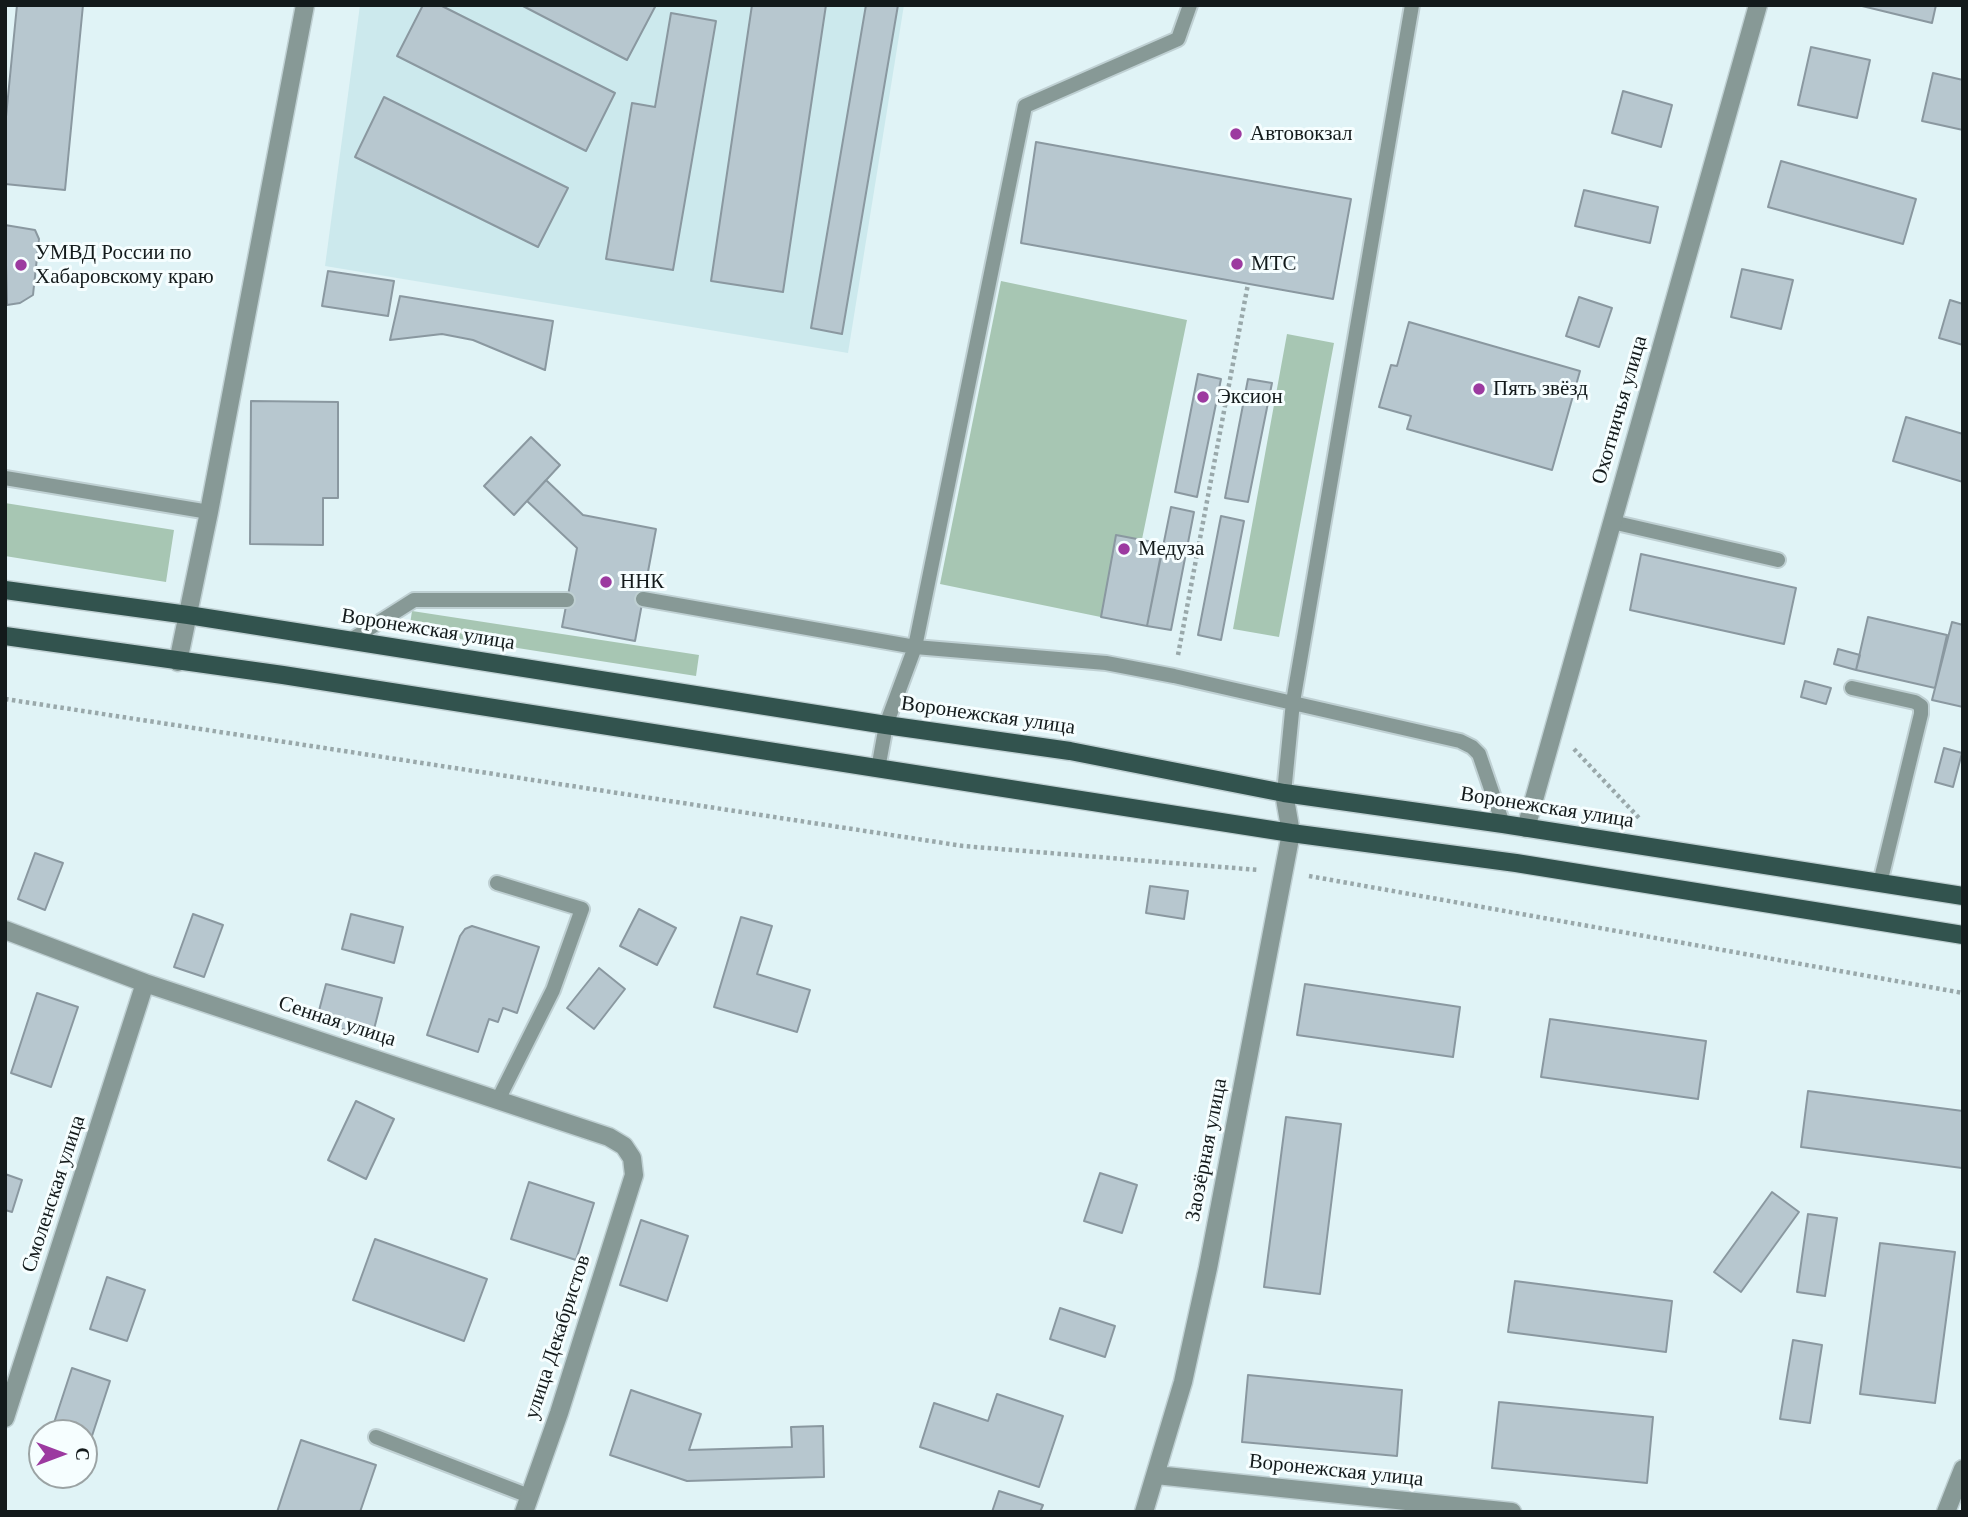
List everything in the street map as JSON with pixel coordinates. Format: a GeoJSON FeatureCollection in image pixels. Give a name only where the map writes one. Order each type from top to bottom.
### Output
{"type":"FeatureCollection","features":[{"type":"Feature","properties":{"kind":"main road","name":"Воронежская улица"},"geometry":{"type":"LineString","coordinates":[[5,590],[188,615],[886,725],[1070,751],[1284,793],[1503,824],[1963,896]]}},
{"type":"Feature","properties":{"kind":"main road"},"geometry":{"type":"LineString","coordinates":[[5,636],[283,675],[1291,834],[1516,863],[1963,935]]}},
{"type":"Feature","properties":{"kind":"street"},"geometry":{"type":"LineString","coordinates":[[178,662],[305,5]]}},
{"type":"Feature","properties":{"kind":"street","name":"Охотничья улица"},"geometry":{"type":"LineString","coordinates":[[1526,828],[1758,5]]}},
{"type":"Feature","properties":{"kind":"street","name":"Заозёрная улица"},"geometry":{"type":"LineString","coordinates":[[1144,1512],[1183,1382],[1208,1268],[1291,834],[1284,793]]}},
{"type":"Feature","properties":{"kind":"street","name":"Сенная улица"},"geometry":{"type":"LineString","coordinates":[[5,930],[145,983],[609,1137],[624,1146],[632,1158],[634,1175]]}},
{"type":"Feature","properties":{"kind":"street","name":"Смоленская улица"},"geometry":{"type":"LineString","coordinates":[[5,1418],[145,983]]}},
{"type":"Feature","properties":{"kind":"street","name":"улица Декабристов"},"geometry":{"type":"LineString","coordinates":[[527,1504],[559,1413],[634,1175]]}},
{"type":"Feature","properties":{"kind":"street"},"geometry":{"type":"LineString","coordinates":[[1946,1512],[1963,1469]]}},
{"type":"Feature","properties":{"kind":"street","name":"Воронежская улица"},"geometry":{"type":"LineString","coordinates":[[1156,1475],[1512,1512]]}},
{"type":"Feature","properties":{"kind":"lane"},"geometry":{"type":"LineString","coordinates":[[878,769],[886,725],[915,647],[1025,106],[1178,39],[1191,5]]}},
{"type":"Feature","properties":{"kind":"lane"},"geometry":{"type":"LineString","coordinates":[[1284,793],[1293,702],[1412,5]]}},
{"type":"Feature","properties":{"kind":"lane"},"geometry":{"type":"LineString","coordinates":[[5,478],[209,512]]}},
{"type":"Feature","properties":{"kind":"lane"},"geometry":{"type":"LineString","coordinates":[[1612,522],[1778,560]]}},
{"type":"Feature","properties":{"kind":"lane"},"geometry":{"type":"LineString","coordinates":[[643,599],[915,647],[1106,663],[1293,702],[1460,741],[1479,754],[1503,824]]}},
{"type":"Feature","properties":{"kind":"lane"},"geometry":{"type":"LineString","coordinates":[[351,640],[414,600],[567,600]]}},
{"type":"Feature","properties":{"kind":"lane"},"geometry":{"type":"LineString","coordinates":[[1852,688],[1915,702],[1921,706],[1880,883]]}},
{"type":"Feature","properties":{"kind":"lane"},"geometry":{"type":"LineString","coordinates":[[497,883],[582,909],[553,990],[498,1100]]}},
{"type":"Feature","properties":{"kind":"lane"},"geometry":{"type":"LineString","coordinates":[[376,1437],[527,1504]]}},
{"type":"Feature","properties":{"kind":"path"},"geometry":{"type":"LineString","coordinates":[[1174,676],[1248,284]]}},
{"type":"Feature","properties":{"kind":"path"},"geometry":{"type":"LineString","coordinates":[[5,698],[962,846],[1284,872],[1963,993]]}},
{"type":"Feature","properties":{"kind":"path"},"geometry":{"type":"LineString","coordinates":[[1554,728],[1648,827]]}},
{"type":"Feature","properties":{"kind":"shaded area"},"geometry":{"type":"Polygon","coordinates":[[[360,5],[904,5],[848,353],[325,266],[360,5]]]}},
{"type":"Feature","properties":{"kind":"green space"},"geometry":{"type":"Polygon","coordinates":[[[1001,281],[1187,320],[1125,622],[940,584],[1001,281]]]}},
{"type":"Feature","properties":{"kind":"green space"},"geometry":{"type":"Polygon","coordinates":[[[1287,334],[1334,343],[1279,637],[1233,629],[1287,334]]]}},
{"type":"Feature","properties":{"kind":"green space"},"geometry":{"type":"Polygon","coordinates":[[[5,503],[174,530],[166,582],[5,556],[5,503]]]}},
{"type":"Feature","properties":{"kind":"green space"},"geometry":{"type":"Polygon","coordinates":[[[412,611],[699,655],[696,676],[409,631],[412,611]]]}},
{"type":"Feature","properties":{"kind":"building"},"geometry":{"type":"Polygon","coordinates":[[[17,5],[83,5],[65,190],[5,184],[5,127],[17,5]]]}},
{"type":"Feature","properties":{"kind":"building"},"geometry":{"type":"Polygon","coordinates":[[[423,5],[440,5],[615,93],[586,151],[397,56],[423,5]]]}},
{"type":"Feature","properties":{"kind":"building"},"geometry":{"type":"Polygon","coordinates":[[[521,5],[656,5],[627,60],[521,5]]]}},
{"type":"Feature","properties":{"kind":"building"},"geometry":{"type":"Polygon","coordinates":[[[752,5],[826,5],[783,292],[711,281],[752,5]]]}},
{"type":"Feature","properties":{"kind":"building"},"geometry":{"type":"Polygon","coordinates":[[[866,5],[898,5],[842,334],[811,328],[866,5]]]}},
{"type":"Feature","properties":{"kind":"building"},"geometry":{"type":"Polygon","coordinates":[[[1858,5],[1936,5],[1932,23],[1858,5]]]}},
{"type":"Feature","properties":{"kind":"building"},"geometry":{"type":"Polygon","coordinates":[[[671,13],[716,21],[673,270],[606,259],[632,103],[655,107],[671,13]]]}},
{"type":"Feature","properties":{"kind":"building"},"geometry":{"type":"Polygon","coordinates":[[[1811,47],[1870,60],[1857,118],[1798,105],[1811,47]]]}},
{"type":"Feature","properties":{"kind":"building"},"geometry":{"type":"Polygon","coordinates":[[[1933,73],[1963,80],[1963,130],[1922,121],[1933,73]]]}},
{"type":"Feature","properties":{"kind":"building"},"geometry":{"type":"Polygon","coordinates":[[[1623,91],[1672,105],[1661,147],[1612,133],[1623,91]]]}},
{"type":"Feature","properties":{"kind":"building"},"geometry":{"type":"Polygon","coordinates":[[[384,97],[568,188],[538,247],[355,157],[384,97]]]}},
{"type":"Feature","properties":{"kind":"building"},"geometry":{"type":"Polygon","coordinates":[[[1036,142],[1351,199],[1333,299],[1021,243],[1036,142]]]}},
{"type":"Feature","properties":{"kind":"building"},"geometry":{"type":"Polygon","coordinates":[[[1781,161],[1916,199],[1903,244],[1768,207],[1781,161]]]}},
{"type":"Feature","properties":{"kind":"building"},"geometry":{"type":"Polygon","coordinates":[[[1584,190],[1658,207],[1650,243],[1575,226],[1584,190]]]}},
{"type":"Feature","properties":{"kind":"building","name":"УМВД России по Хабаровскому краю"},"geometry":{"type":"Polygon","coordinates":[[[5,225],[35,230],[39,239],[33,295],[20,303],[7,305],[5,225]]]}},
{"type":"Feature","properties":{"kind":"building"},"geometry":{"type":"Polygon","coordinates":[[[1742,269],[1793,280],[1781,329],[1731,317],[1742,269]]]}},
{"type":"Feature","properties":{"kind":"building"},"geometry":{"type":"Polygon","coordinates":[[[328,271],[394,281],[388,316],[322,306],[328,271]]]}},
{"type":"Feature","properties":{"kind":"building"},"geometry":{"type":"Polygon","coordinates":[[[400,296],[553,321],[545,370],[473,340],[442,334],[390,340],[400,296]]]}},
{"type":"Feature","properties":{"kind":"building"},"geometry":{"type":"Polygon","coordinates":[[[1579,297],[1612,308],[1599,347],[1566,336],[1579,297]]]}},
{"type":"Feature","properties":{"kind":"building"},"geometry":{"type":"Polygon","coordinates":[[[1950,300],[1963,304],[1963,345],[1939,338],[1950,300]]]}},
{"type":"Feature","properties":{"kind":"building","name":"Пять звёзд"},"geometry":{"type":"Polygon","coordinates":[[[1409,322],[1580,371],[1552,470],[1407,429],[1411,416],[1379,407],[1391,365],[1397,366],[1409,322]]]}},
{"type":"Feature","properties":{"kind":"building"},"geometry":{"type":"Polygon","coordinates":[[[1198,374],[1221,379],[1197,497],[1175,492],[1198,374]]]}},
{"type":"Feature","properties":{"kind":"building"},"geometry":{"type":"Polygon","coordinates":[[[1248,379],[1272,383],[1248,502],[1225,498],[1248,379]]]}},
{"type":"Feature","properties":{"kind":"building"},"geometry":{"type":"Polygon","coordinates":[[[251,401],[338,402],[338,498],[323,498],[323,545],[250,544],[251,401]]]}},
{"type":"Feature","properties":{"kind":"building"},"geometry":{"type":"Polygon","coordinates":[[[1906,417],[1963,434],[1963,482],[1893,461],[1906,417]]]}},
{"type":"Feature","properties":{"kind":"building"},"geometry":{"type":"Polygon","coordinates":[[[531,437],[560,465],[514,515],[484,486],[531,437]]]}},
{"type":"Feature","properties":{"kind":"building"},"geometry":{"type":"Polygon","coordinates":[[[546,480],[583,515],[656,529],[635,641],[562,627],[577,548],[527,501],[546,480]]]}},
{"type":"Feature","properties":{"kind":"building"},"geometry":{"type":"Polygon","coordinates":[[[1171,507],[1194,512],[1171,630],[1147,626],[1171,507]]]}},
{"type":"Feature","properties":{"kind":"building"},"geometry":{"type":"Polygon","coordinates":[[[1221,516],[1244,521],[1221,640],[1198,635],[1221,516]]]}},
{"type":"Feature","properties":{"kind":"building"},"geometry":{"type":"Polygon","coordinates":[[[1116,535],[1163,544],[1147,626],[1101,617],[1116,535]]]}},
{"type":"Feature","properties":{"kind":"building"},"geometry":{"type":"Polygon","coordinates":[[[1641,554],[1796,588],[1784,644],[1630,610],[1641,554]]]}},
{"type":"Feature","properties":{"kind":"building"},"geometry":{"type":"Polygon","coordinates":[[[1868,617],[1947,635],[1935,688],[1856,670],[1868,617]]]}},
{"type":"Feature","properties":{"kind":"building"},"geometry":{"type":"Polygon","coordinates":[[[1952,622],[1963,625],[1963,707],[1932,700],[1952,622]]]}},
{"type":"Feature","properties":{"kind":"building"},"geometry":{"type":"Polygon","coordinates":[[[1838,649],[1860,655],[1856,670],[1834,664],[1838,649]]]}},
{"type":"Feature","properties":{"kind":"building"},"geometry":{"type":"Polygon","coordinates":[[[1805,681],[1831,688],[1826,704],[1801,697],[1805,681]]]}},
{"type":"Feature","properties":{"kind":"building"},"geometry":{"type":"Polygon","coordinates":[[[1944,748],[1962,753],[1953,787],[1935,782],[1944,748]]]}},
{"type":"Feature","properties":{"kind":"building"},"geometry":{"type":"Polygon","coordinates":[[[35,853],[63,863],[45,910],[18,899],[35,853]]]}},
{"type":"Feature","properties":{"kind":"building"},"geometry":{"type":"Polygon","coordinates":[[[1150,886],[1188,891],[1184,919],[1146,913],[1150,886]]]}},
{"type":"Feature","properties":{"kind":"building"},"geometry":{"type":"Polygon","coordinates":[[[639,909],[676,928],[657,965],[620,946],[639,909]]]}},
{"type":"Feature","properties":{"kind":"building"},"geometry":{"type":"Polygon","coordinates":[[[193,914],[223,925],[204,977],[174,967],[193,914]]]}},
{"type":"Feature","properties":{"kind":"building"},"geometry":{"type":"Polygon","coordinates":[[[351,914],[403,927],[394,963],[342,949],[351,914]]]}},
{"type":"Feature","properties":{"kind":"building"},"geometry":{"type":"Polygon","coordinates":[[[741,917],[772,926],[757,974],[810,990],[797,1032],[714,1007],[741,917]]]}},
{"type":"Feature","properties":{"kind":"building"},"geometry":{"type":"Polygon","coordinates":[[[472,926],[539,947],[517,1013],[503,1008],[498,1022],[489,1019],[478,1052],[427,1035],[460,936],[465,929],[472,926]]]}},
{"type":"Feature","properties":{"kind":"building"},"geometry":{"type":"Polygon","coordinates":[[[599,968],[625,989],[594,1029],[567,1008],[599,968]]]}},
{"type":"Feature","properties":{"kind":"building"},"geometry":{"type":"Polygon","coordinates":[[[326,984],[382,998],[372,1037],[316,1022],[326,984]]]}},
{"type":"Feature","properties":{"kind":"building"},"geometry":{"type":"Polygon","coordinates":[[[1305,984],[1460,1007],[1453,1057],[1297,1035],[1305,984]]]}},
{"type":"Feature","properties":{"kind":"building"},"geometry":{"type":"Polygon","coordinates":[[[37,993],[78,1007],[51,1087],[11,1073],[37,993]]]}},
{"type":"Feature","properties":{"kind":"building"},"geometry":{"type":"Polygon","coordinates":[[[1550,1019],[1706,1041],[1698,1099],[1541,1077],[1550,1019]]]}},
{"type":"Feature","properties":{"kind":"building"},"geometry":{"type":"Polygon","coordinates":[[[1808,1091],[1963,1111],[1962,1168],[1801,1147],[1808,1091]]]}},
{"type":"Feature","properties":{"kind":"building"},"geometry":{"type":"Polygon","coordinates":[[[356,1101],[394,1119],[366,1179],[328,1160],[356,1101]]]}},
{"type":"Feature","properties":{"kind":"building"},"geometry":{"type":"Polygon","coordinates":[[[1286,1117],[1341,1124],[1320,1294],[1264,1287],[1286,1117]]]}},
{"type":"Feature","properties":{"kind":"building"},"geometry":{"type":"Polygon","coordinates":[[[1100,1173],[1137,1185],[1122,1233],[1084,1221],[1100,1173]]]}},
{"type":"Feature","properties":{"kind":"building"},"geometry":{"type":"Polygon","coordinates":[[[5,1174],[22,1180],[12,1212],[5,1210],[5,1174]]]}},
{"type":"Feature","properties":{"kind":"building"},"geometry":{"type":"Polygon","coordinates":[[[529,1182],[594,1203],[576,1260],[511,1239],[529,1182]]]}},
{"type":"Feature","properties":{"kind":"building"},"geometry":{"type":"Polygon","coordinates":[[[1772,1192],[1799,1212],[1741,1292],[1714,1272],[1772,1192]]]}},
{"type":"Feature","properties":{"kind":"building"},"geometry":{"type":"Polygon","coordinates":[[[1808,1214],[1837,1218],[1825,1296],[1797,1292],[1808,1214]]]}},
{"type":"Feature","properties":{"kind":"building"},"geometry":{"type":"Polygon","coordinates":[[[641,1220],[688,1236],[667,1301],[620,1285],[641,1220]]]}},
{"type":"Feature","properties":{"kind":"building"},"geometry":{"type":"Polygon","coordinates":[[[375,1239],[487,1279],[464,1341],[353,1300],[375,1239]]]}},
{"type":"Feature","properties":{"kind":"building"},"geometry":{"type":"Polygon","coordinates":[[[1880,1243],[1955,1252],[1935,1403],[1860,1394],[1880,1243]]]}},
{"type":"Feature","properties":{"kind":"building"},"geometry":{"type":"Polygon","coordinates":[[[107,1277],[145,1290],[127,1341],[90,1329],[107,1277]]]}},
{"type":"Feature","properties":{"kind":"building"},"geometry":{"type":"Polygon","coordinates":[[[1515,1281],[1672,1301],[1666,1352],[1508,1332],[1515,1281]]]}},
{"type":"Feature","properties":{"kind":"building"},"geometry":{"type":"Polygon","coordinates":[[[1060,1308],[1115,1326],[1105,1357],[1050,1339],[1060,1308]]]}},
{"type":"Feature","properties":{"kind":"building"},"geometry":{"type":"Polygon","coordinates":[[[1793,1340],[1822,1345],[1810,1423],[1780,1419],[1793,1340]]]}},
{"type":"Feature","properties":{"kind":"building"},"geometry":{"type":"Polygon","coordinates":[[[72,1368],[110,1381],[98,1419],[55,1419],[72,1368]]]}},
{"type":"Feature","properties":{"kind":"building"},"geometry":{"type":"Polygon","coordinates":[[[1248,1375],[1402,1390],[1397,1456],[1242,1442],[1248,1375]]]}},
{"type":"Feature","properties":{"kind":"building"},"geometry":{"type":"Polygon","coordinates":[[[631,1390],[701,1414],[689,1450],[792,1447],[791,1427],[823,1426],[824,1477],[687,1481],[610,1455],[631,1390]]]}},
{"type":"Feature","properties":{"kind":"building"},"geometry":{"type":"Polygon","coordinates":[[[997,1394],[1063,1416],[1039,1487],[920,1447],[934,1403],[988,1421],[997,1394]]]}},
{"type":"Feature","properties":{"kind":"building"},"geometry":{"type":"Polygon","coordinates":[[[1499,1402],[1653,1417],[1647,1483],[1492,1468],[1499,1402]]]}},
{"type":"Feature","properties":{"kind":"building"},"geometry":{"type":"Polygon","coordinates":[[[301,1440],[376,1465],[360,1512],[277,1512],[301,1440]]]}},
{"type":"Feature","properties":{"kind":"building"},"geometry":{"type":"Polygon","coordinates":[[[999,1491],[1043,1505],[1040,1512],[992,1512],[999,1491]]]}},
{"type":"Feature","properties":{"kind":"place","name":"Автовокзал"},"geometry":{"type":"Point","coordinates":[1236,134]}},
{"type":"Feature","properties":{"kind":"place","name":"МТС"},"geometry":{"type":"Point","coordinates":[1237,264]}},
{"type":"Feature","properties":{"kind":"place","name":"УМВД России по Хабаровскому краю"},"geometry":{"type":"Point","coordinates":[21,265]}},
{"type":"Feature","properties":{"kind":"place","name":"Пять звёзд"},"geometry":{"type":"Point","coordinates":[1479,389]}},
{"type":"Feature","properties":{"kind":"place","name":"Эксион"},"geometry":{"type":"Point","coordinates":[1203,397]}},
{"type":"Feature","properties":{"kind":"place","name":"Медуза"},"geometry":{"type":"Point","coordinates":[1124,549]}},
{"type":"Feature","properties":{"kind":"place","name":"ННК"},"geometry":{"type":"Point","coordinates":[606,582]}}]}
